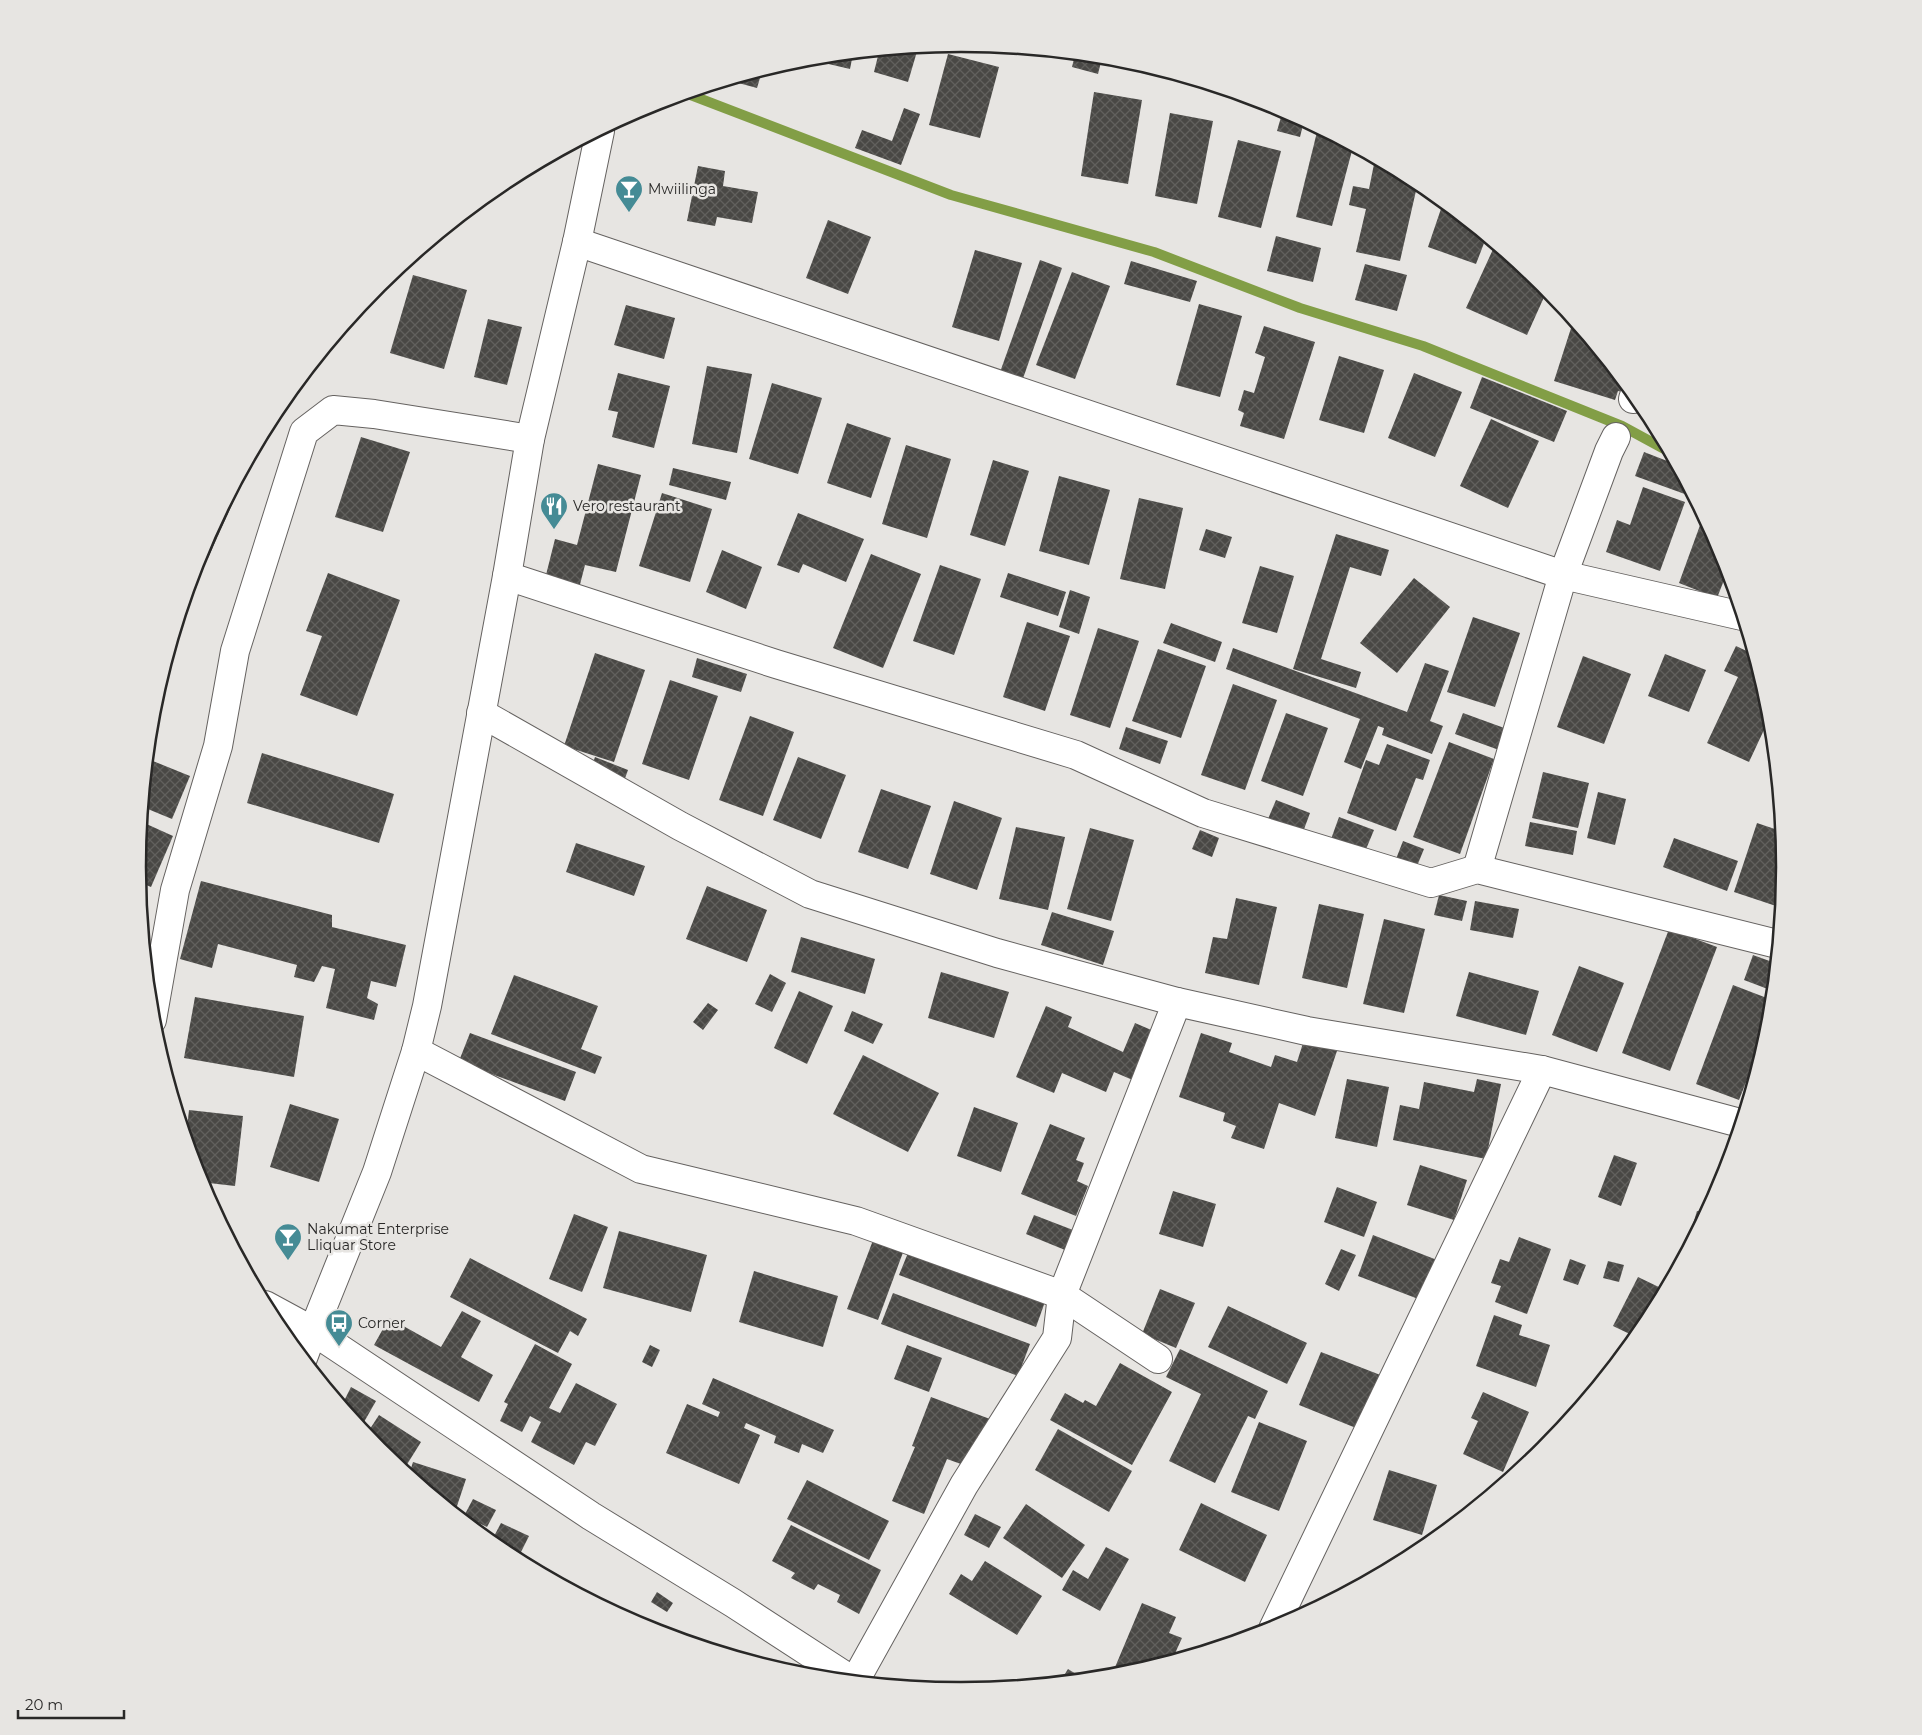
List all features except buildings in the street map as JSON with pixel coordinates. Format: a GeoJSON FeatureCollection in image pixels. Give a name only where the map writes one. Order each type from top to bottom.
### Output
{"type":"FeatureCollection","features":[{"type":"Feature","properties":{"kind":"street"},"geometry":{"type":"LineString","coordinates":[[305,1352],[377,1172],[416,1051],[427,1006],[507,576],[530,439],[578,242],[599,138]]}},
{"type":"Feature","properties":{"kind":"street"},"geometry":{"type":"LineString","coordinates":[[578,242],[1563,575],[1736,615]]}},
{"type":"Feature","properties":{"kind":"street"},"geometry":{"type":"LineString","coordinates":[[157,994],[175,890],[218,746],[235,651],[304,432],[333,410],[374,414],[530,439]]}},
{"type":"Feature","properties":{"kind":"street"},"geometry":{"type":"LineString","coordinates":[[1477,869],[1563,575],[1609,451],[1616,437]]}},
{"type":"Feature","properties":{"kind":"street"},"geometry":{"type":"LineString","coordinates":[[507,576],[776,664],[1076,755],[1203,813],[1431,883],[1477,869],[1772,943]]}},
{"type":"Feature","properties":{"kind":"street"},"geometry":{"type":"LineString","coordinates":[[481,713],[680,826],[810,894],[997,953],[1178,1002],[1307,1032],[1542,1070],[1735,1122]]}},
{"type":"Feature","properties":{"kind":"street"},"geometry":{"type":"LineString","coordinates":[[857,1676],[964,1485],[1057,1338],[1062,1295],[1178,1002]]}},
{"type":"Feature","properties":{"kind":"street"},"geometry":{"type":"LineString","coordinates":[[416,1051],[641,1169],[856,1221],[1062,1295],[1158,1359]]}},
{"type":"Feature","properties":{"kind":"street"},"geometry":{"type":"LineString","coordinates":[[1279,1617],[1542,1070]]}},
{"type":"Feature","properties":{"kind":"street"},"geometry":{"type":"LineString","coordinates":[[277,1311],[313,1331],[591,1516],[733,1603],[843,1674]]}},
{"type":"Feature","properties":{"kind":"waterway"},"geometry":{"type":"LineString","coordinates":[[696,97],[951,195],[1154,252],[1300,308],[1423,346],[1622,426],[1658,446]]}},
{"type":"Feature","properties":{"kind":"place","name":"Mwiilinga"},"geometry":{"type":"Point","coordinates":[629,213]}},
{"type":"Feature","properties":{"kind":"place","name":"Vero restaurant"},"geometry":{"type":"Point","coordinates":[554,530]}},
{"type":"Feature","properties":{"kind":"place","name":"Nakumat Enterprise Lliquar Store"},"geometry":{"type":"Point","coordinates":[288,1261]}},
{"type":"Feature","properties":{"kind":"place","name":"Corner"},"geometry":{"type":"Point","coordinates":[339,1347]}}]}
